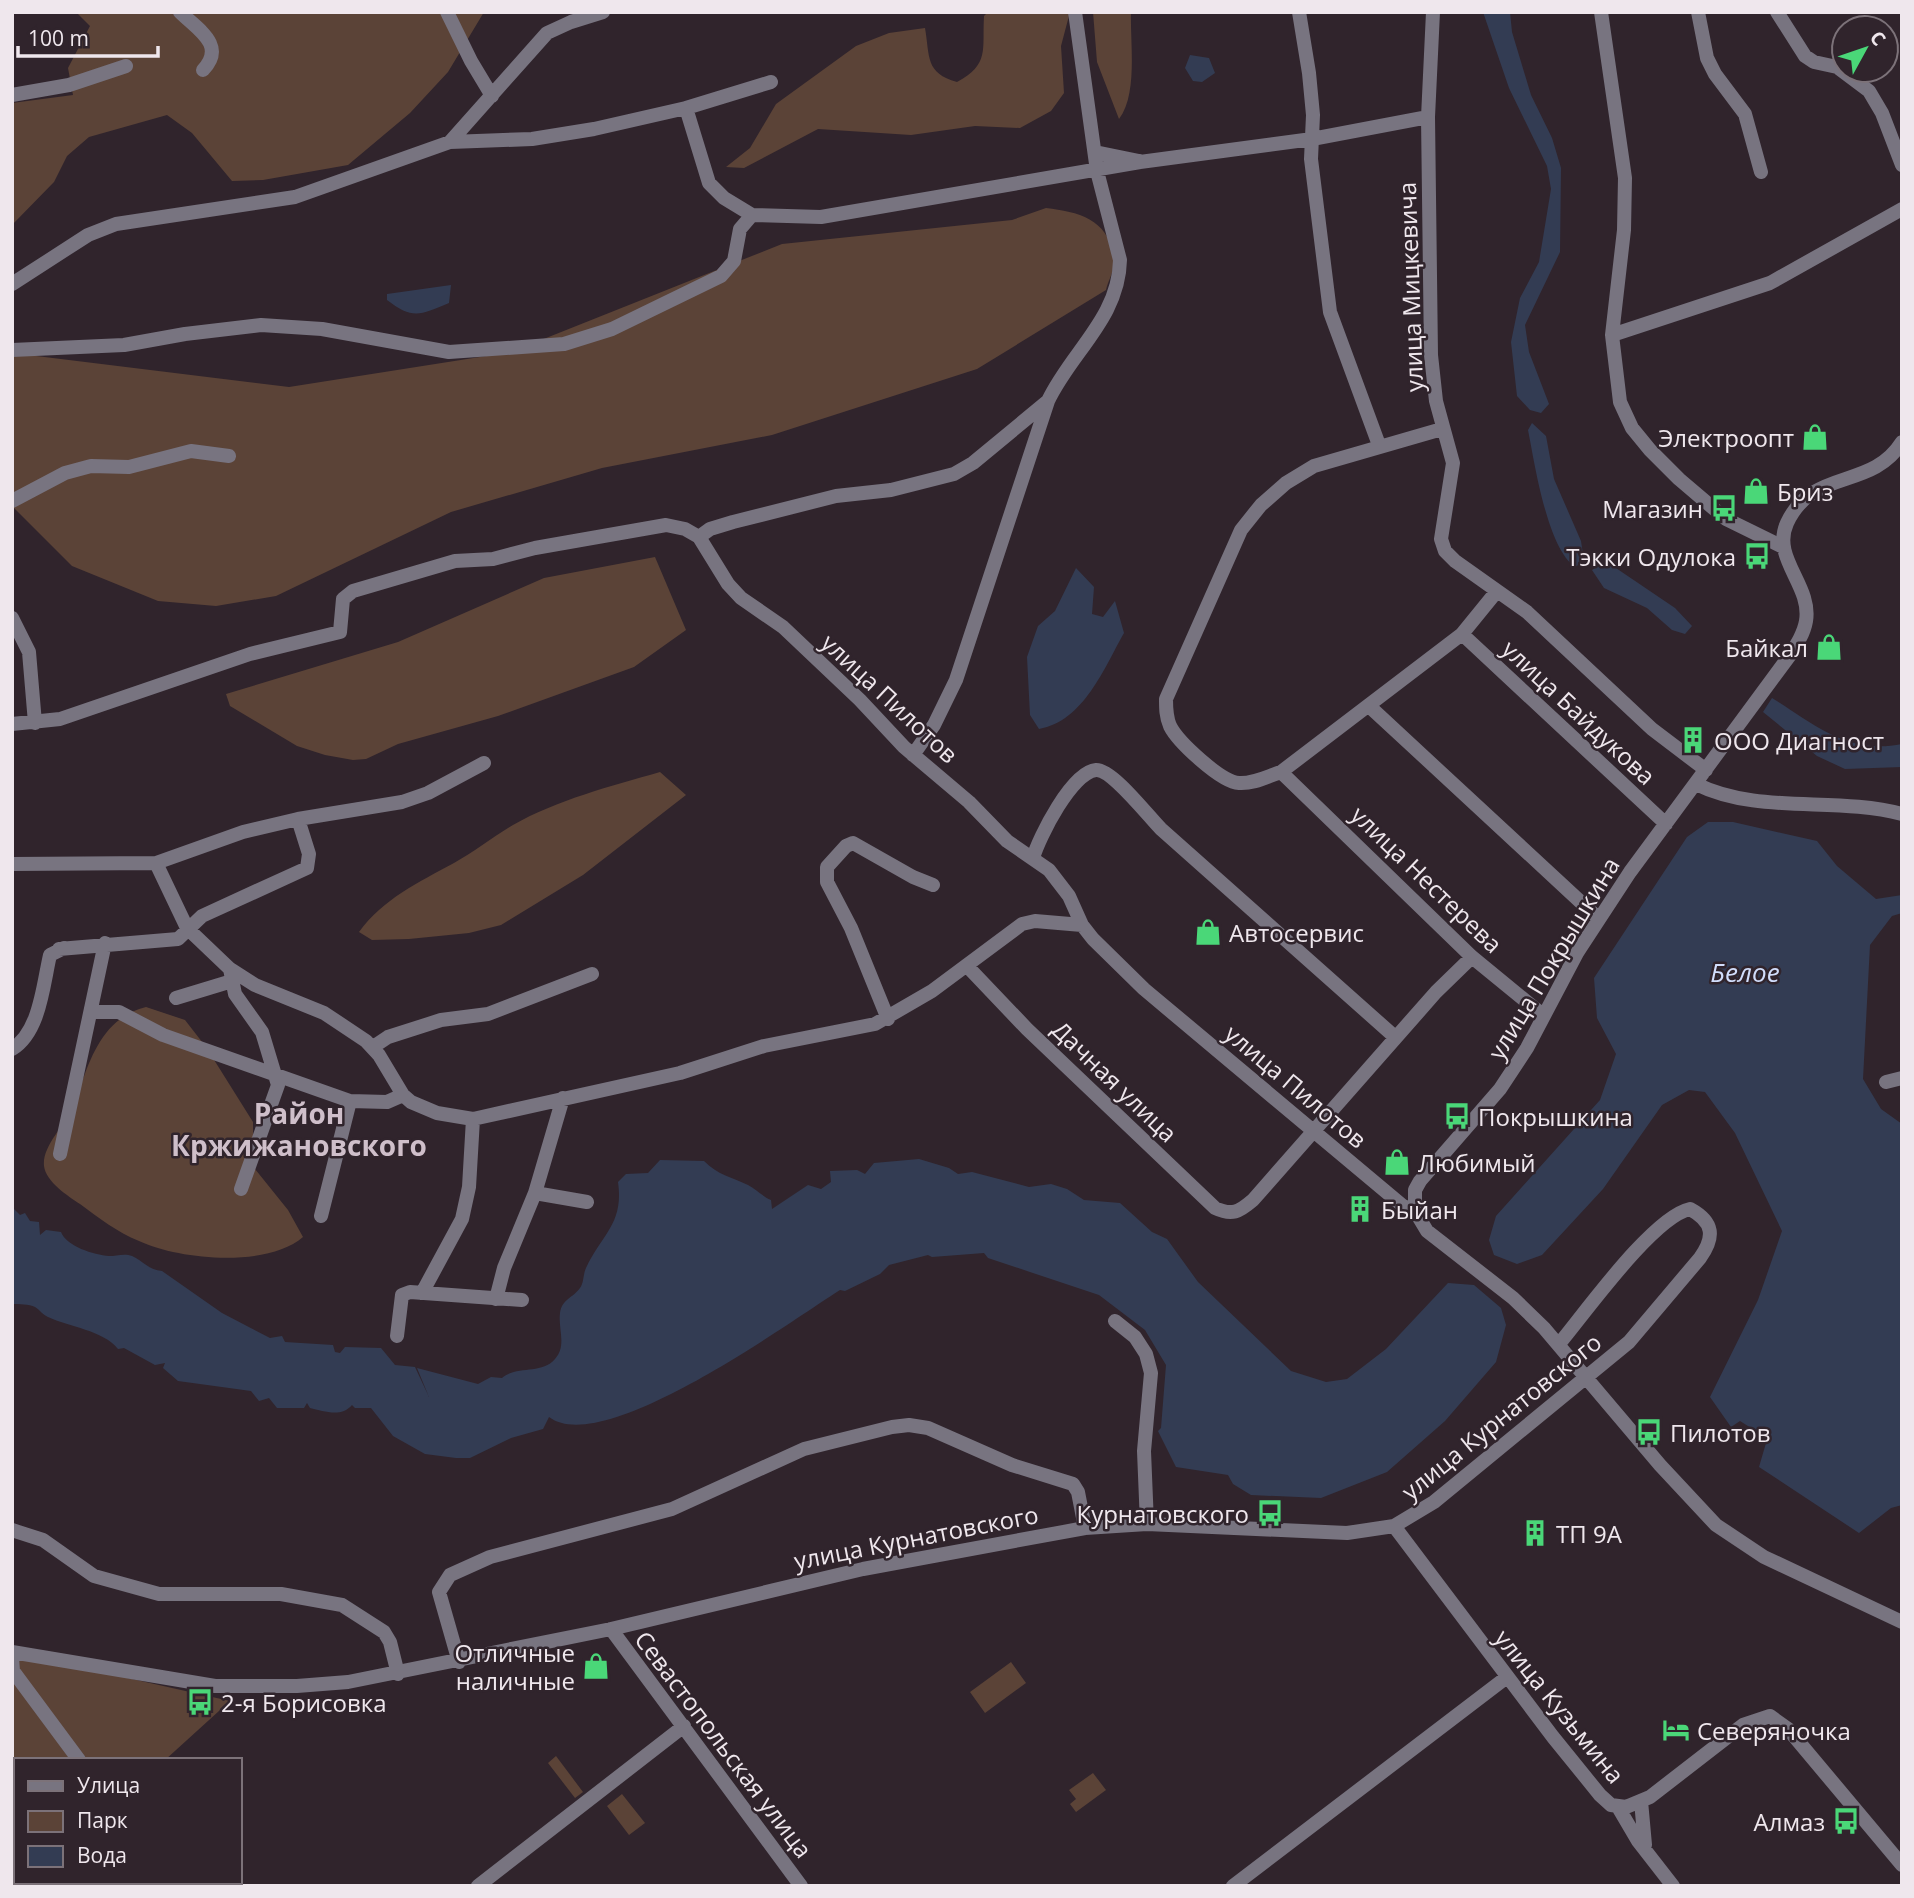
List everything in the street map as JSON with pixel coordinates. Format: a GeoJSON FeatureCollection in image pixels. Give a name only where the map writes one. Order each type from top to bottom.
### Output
{"type":"FeatureCollection","features":[{"type":"Feature","properties":{"kind":"street"},"geometry":{"type":"LineString","coordinates":[[180,12],[209,38],[212,45],[211,62],[203,70]]}},
{"type":"Feature","properties":{"kind":"street"},"geometry":{"type":"LineString","coordinates":[[447,12],[492,96]]}},
{"type":"Feature","properties":{"kind":"street"},"geometry":{"type":"LineString","coordinates":[[450,142],[547,33],[570,22],[603,12]]}},
{"type":"Feature","properties":{"kind":"street"},"geometry":{"type":"LineString","coordinates":[[913,755],[934,725],[956,680],[1048,401],[1061,375],[1098,329],[1115,292],[1120,260],[1097,171],[1076,12]]}},
{"type":"Feature","properties":{"kind":"street"},"geometry":{"type":"LineString","coordinates":[[1298,12],[1309,73],[1314,182],[1330,312],[1380,445]]}},
{"type":"Feature","properties":{"kind":"street","name":"улица Мицкевича"},"geometry":{"type":"LineString","coordinates":[[1433,12],[1428,117],[1431,355],[1442,429],[1453,463],[1441,539],[1445,551],[1527,612],[1652,729],[1706,770]]}},
{"type":"Feature","properties":{"kind":"street"},"geometry":{"type":"LineString","coordinates":[[1601,12],[1625,178],[1624,230],[1612,335],[1620,402],[1632,428],[1650,450],[1726,519],[1783,547],[1785,526],[1804,498],[1827,484],[1878,468],[1902,442]]}},
{"type":"Feature","properties":{"kind":"street"},"geometry":{"type":"LineString","coordinates":[[1698,12],[1707,58],[1745,114],[1761,172]]}},
{"type":"Feature","properties":{"kind":"street"},"geometry":{"type":"LineString","coordinates":[[1777,12],[1805,56],[1814,62],[1837,67],[1869,91],[1882,113],[1902,165]]}},
{"type":"Feature","properties":{"kind":"street"},"geometry":{"type":"LineString","coordinates":[[12,95],[69,85],[126,66]]}},
{"type":"Feature","properties":{"kind":"street"},"geometry":{"type":"LineString","coordinates":[[12,284],[88,234],[116,224],[295,197],[450,142],[564,135],[685,108],[771,82]]}},
{"type":"Feature","properties":{"kind":"street"},"geometry":{"type":"LineString","coordinates":[[685,108],[709,183],[724,198],[752,215],[802,217],[851,213],[1140,162],[1312,139],[1428,117]]}},
{"type":"Feature","properties":{"kind":"street"},"geometry":{"type":"LineString","coordinates":[[1094,152],[1140,162]]}},
{"type":"Feature","properties":{"kind":"street"},"geometry":{"type":"LineString","coordinates":[[1612,335],[1770,284],[1902,209]]}},
{"type":"Feature","properties":{"kind":"street"},"geometry":{"type":"LineString","coordinates":[[12,350],[113,346],[185,334],[261,326],[322,329],[398,345],[460,353],[575,342],[612,329],[720,276],[734,261],[740,229],[752,215]]}},
{"type":"Feature","properties":{"kind":"street"},"geometry":{"type":"LineString","coordinates":[[12,724],[35,723],[88,711],[271,647],[340,632],[343,599],[353,591],[455,561],[493,559],[535,548],[666,525],[685,529],[699,537],[710,529],[823,499],[921,485],[954,474],[973,463],[1048,401]]}},
{"type":"Feature","properties":{"kind":"street"},"geometry":{"type":"LineString","coordinates":[[1442,429],[1314,466],[1286,483],[1261,505],[1241,530],[1166,699],[1170,727],[1214,772],[1238,783],[1281,772],[1462,634],[1496,591]]}},
{"type":"Feature","properties":{"kind":"street"},"geometry":{"type":"LineString","coordinates":[[12,501],[65,473],[91,466],[129,467],[191,451],[229,456]]}},
{"type":"Feature","properties":{"kind":"street","name":"улица Пилотов"},"geometry":{"type":"LineString","coordinates":[[699,537],[728,584],[741,598],[783,627],[913,755],[969,802],[1007,841],[1033,858],[1061,884],[1082,925],[1144,989],[1403,1206],[1415,1211],[1427,1231],[1513,1298],[1559,1344],[1660,1465],[1716,1525],[1765,1558],[1902,1622]]}},
{"type":"Feature","properties":{"kind":"street","name":"улица Покрышкина"},"geometry":{"type":"LineString","coordinates":[[1415,1211],[1415,1190],[1420,1181],[1500,1089],[1599,919],[1790,655],[1802,634],[1807,611],[1783,547]]}},
{"type":"Feature","properties":{"kind":"street"},"geometry":{"type":"LineString","coordinates":[[12,618],[29,652],[35,723]]}},
{"type":"Feature","properties":{"kind":"street","name":"улица Байдукова"},"geometry":{"type":"LineString","coordinates":[[1462,634],[1666,824]]}},
{"type":"Feature","properties":{"kind":"street"},"geometry":{"type":"LineString","coordinates":[[1369,706],[1599,919]]}},
{"type":"Feature","properties":{"kind":"street"},"geometry":{"type":"LineString","coordinates":[[12,864],[156,863],[243,832],[298,819],[402,802],[428,793],[484,763]]}},
{"type":"Feature","properties":{"kind":"street"},"geometry":{"type":"LineString","coordinates":[[1033,858],[1038,840],[1084,774],[1097,770],[1109,774],[1163,830],[1395,1037]]}},
{"type":"Feature","properties":{"kind":"street","name":"улица Нестерева"},"geometry":{"type":"LineString","coordinates":[[1281,772],[1472,957],[1544,1016]]}},
{"type":"Feature","properties":{"kind":"street"},"geometry":{"type":"LineString","coordinates":[[1696,784],[1742,797],[1872,808],[1902,814]]}},
{"type":"Feature","properties":{"kind":"street"},"geometry":{"type":"LineString","coordinates":[[12,1049],[23,1043],[36,1016],[50,955],[62,949],[106,943],[178,939],[202,916],[307,868],[309,854],[298,819]]}},
{"type":"Feature","properties":{"kind":"street"},"geometry":{"type":"LineString","coordinates":[[888,1019],[851,928],[827,882],[827,867],[846,846],[853,843],[913,877],[933,885]]}},
{"type":"Feature","properties":{"kind":"street"},"geometry":{"type":"LineString","coordinates":[[156,863],[187,928],[231,975],[324,1013],[373,1047],[403,1095],[437,1113],[472,1119],[680,1073],[764,1046],[874,1024],[888,1019],[967,966],[1022,924],[1035,921],[1082,925]]}},
{"type":"Feature","properties":{"kind":"street"},"geometry":{"type":"LineString","coordinates":[[60,1154],[106,943]]}},
{"type":"Feature","properties":{"kind":"street"},"geometry":{"type":"LineString","coordinates":[[1313,1129],[1395,1037],[1472,957]]}},
{"type":"Feature","properties":{"kind":"street","name":"Дачная улица"},"geometry":{"type":"LineString","coordinates":[[967,966],[1037,1038],[1215,1208],[1228,1214],[1239,1212],[1313,1129]]}},
{"type":"Feature","properties":{"kind":"street"},"geometry":{"type":"LineString","coordinates":[[373,1047],[388,1037],[441,1020],[488,1014],[592,974]]}},
{"type":"Feature","properties":{"kind":"street"},"geometry":{"type":"LineString","coordinates":[[176,998],[231,975]]}},
{"type":"Feature","properties":{"kind":"street"},"geometry":{"type":"LineString","coordinates":[[231,975],[236,994],[262,1032],[278,1085],[242,1189]]}},
{"type":"Feature","properties":{"kind":"street"},"geometry":{"type":"LineString","coordinates":[[91,1012],[120,1012],[163,1035],[351,1101],[380,1103],[403,1095]]}},
{"type":"Feature","properties":{"kind":"street"},"geometry":{"type":"LineString","coordinates":[[1886,1082],[1902,1078]]}},
{"type":"Feature","properties":{"kind":"street"},"geometry":{"type":"LineString","coordinates":[[496,1299],[504,1268],[535,1193],[563,1098]]}},
{"type":"Feature","properties":{"kind":"street"},"geometry":{"type":"LineString","coordinates":[[321,1216],[351,1101]]}},
{"type":"Feature","properties":{"kind":"street"},"geometry":{"type":"LineString","coordinates":[[422,1293],[462,1219],[469,1187],[472,1119]]}},
{"type":"Feature","properties":{"kind":"street"},"geometry":{"type":"LineString","coordinates":[[535,1193],[587,1202]]}},
{"type":"Feature","properties":{"kind":"street","name":"улица Курнатовского"},"geometry":{"type":"LineString","coordinates":[[12,1652],[215,1686],[297,1686],[398,1674],[459,1662],[863,1569],[1085,1528],[1147,1524],[1347,1533],[1394,1526],[1434,1502],[1588,1378],[1651,1320],[1709,1245],[1712,1232],[1709,1224],[1690,1209],[1671,1217],[1642,1244],[1559,1344]]}},
{"type":"Feature","properties":{"kind":"street"},"geometry":{"type":"LineString","coordinates":[[397,1336],[402,1295],[422,1293],[522,1300]]}},
{"type":"Feature","properties":{"kind":"street"},"geometry":{"type":"LineString","coordinates":[[1115,1321],[1135,1337],[1146,1354],[1151,1373],[1144,1451],[1147,1524]]}},
{"type":"Feature","properties":{"kind":"street"},"geometry":{"type":"LineString","coordinates":[[459,1662],[439,1592],[450,1575],[513,1550],[672,1509],[770,1462],[843,1437],[909,1425],[929,1428],[1012,1465],[1073,1484],[1078,1492],[1085,1528]]}},
{"type":"Feature","properties":{"kind":"street","name":"улица Кузьмина"},"geometry":{"type":"LineString","coordinates":[[1394,1526],[1600,1795],[1618,1807],[1641,1801],[1657,1793],[1743,1725],[1770,1716],[1788,1729],[1902,1865]]}},
{"type":"Feature","properties":{"kind":"street"},"geometry":{"type":"LineString","coordinates":[[12,1530],[43,1540],[94,1576],[159,1594],[281,1594],[342,1605],[384,1632],[390,1642],[398,1674]]}},
{"type":"Feature","properties":{"kind":"street","name":"Севастопольская улица"},"geometry":{"type":"LineString","coordinates":[[611,1629],[801,1886]]}},
{"type":"Feature","properties":{"kind":"street"},"geometry":{"type":"LineString","coordinates":[[12,1658],[13,1671],[78,1758]]}},
{"type":"Feature","properties":{"kind":"street"},"geometry":{"type":"LineString","coordinates":[[1233,1886],[1507,1677]]}},
{"type":"Feature","properties":{"kind":"street"},"geometry":{"type":"LineString","coordinates":[[478,1886],[684,1726]]}},
{"type":"Feature","properties":{"kind":"street"},"geometry":{"type":"LineString","coordinates":[[1641,1801],[1646,1851]]}},
{"type":"Feature","properties":{"kind":"street"},"geometry":{"type":"LineString","coordinates":[[1618,1807],[1646,1851],[1673,1886]]}},
{"type":"Feature","properties":{"kind":"green space"},"geometry":{"type":"Polygon","coordinates":[[[76,12],[484,12],[448,72],[410,113],[348,165],[263,180],[232,181],[192,133],[167,115],[89,137],[67,156],[54,182],[12,225],[12,103],[73,95],[68,68],[90,26],[76,12]]]}},
{"type":"Feature","properties":{"kind":"green space"},"geometry":{"type":"Polygon","coordinates":[[[988,12],[1070,12],[1061,46],[1064,93],[1051,111],[1020,128],[975,126],[911,135],[818,129],[744,168],[726,167],[750,148],[776,104],[856,46],[889,33],[925,28],[934,69],[957,82],[980,62],[984,16],[988,12]]]}},
{"type":"Feature","properties":{"kind":"green space"},"geometry":{"type":"Polygon","coordinates":[[[1093,12],[1131,12],[1131,82],[1129,96],[1119,119],[1097,62],[1093,12]]]}},
{"type":"Feature","properties":{"kind":"green space"},"geometry":{"type":"Polygon","coordinates":[[[1046,208],[1081,215],[1099,226],[1106,235],[1114,262],[1106,290],[977,369],[772,435],[602,468],[451,512],[276,596],[216,606],[158,601],[72,566],[12,506],[12,353],[289,387],[511,352],[782,244],[1012,220],[1046,208]]]}},
{"type":"Feature","properties":{"kind":"green space"},"geometry":{"type":"Polygon","coordinates":[[[655,557],[686,630],[634,667],[498,716],[398,744],[366,759],[353,760],[297,746],[230,706],[226,694],[398,642],[544,578],[655,557]]]}},
{"type":"Feature","properties":{"kind":"green space"},"geometry":{"type":"Polygon","coordinates":[[[660,772],[686,795],[583,875],[501,925],[469,933],[409,939],[372,940],[359,932],[379,910],[402,892],[461,859],[513,825],[566,801],[660,772]]]}},
{"type":"Feature","properties":{"kind":"green space"},"geometry":{"type":"Polygon","coordinates":[[[146,1007],[185,1020],[206,1047],[253,1122],[253,1146],[247,1159],[288,1210],[303,1237],[287,1247],[246,1257],[223,1258],[177,1253],[156,1248],[116,1229],[64,1193],[49,1178],[44,1166],[46,1152],[72,1110],[103,1037],[121,1018],[146,1007]]]}},
{"type":"Feature","properties":{"kind":"green space"},"geometry":{"type":"Polygon","coordinates":[[[12,1652],[230,1701],[167,1758],[14,1758],[14,1884],[187,1884],[185,1886],[12,1886],[12,1652]]]}},
{"type":"Feature","properties":{"kind":"green space"},"geometry":{"type":"Polygon","coordinates":[[[1011,1662],[1026,1683],[985,1713],[970,1692],[1011,1662]]]}},
{"type":"Feature","properties":{"kind":"green space"},"geometry":{"type":"Polygon","coordinates":[[[556,1756],[583,1792],[575,1798],[548,1763],[556,1756]]]}},
{"type":"Feature","properties":{"kind":"green space"},"geometry":{"type":"Polygon","coordinates":[[[1093,1773],[1106,1790],[1076,1812],[1070,1804],[1076,1799],[1069,1790],[1093,1773]]]}},
{"type":"Feature","properties":{"kind":"green space"},"geometry":{"type":"Polygon","coordinates":[[[622,1794],[645,1823],[629,1835],[607,1806],[622,1794]]]}},
{"type":"Feature","properties":{"kind":"water"},"geometry":{"type":"Polygon","coordinates":[[[1483,12],[1510,12],[1512,32],[1531,95],[1552,138],[1561,168],[1560,252],[1525,325],[1529,352],[1549,404],[1541,413],[1530,410],[1517,396],[1511,342],[1520,298],[1539,262],[1551,189],[1547,166],[1509,88],[1483,12]]]}},
{"type":"Feature","properties":{"kind":"water"},"geometry":{"type":"Polygon","coordinates":[[[1190,55],[1209,58],[1215,73],[1202,82],[1193,81],[1185,68],[1190,55]]]}},
{"type":"Feature","properties":{"kind":"water"},"geometry":{"type":"Polygon","coordinates":[[[451,285],[449,303],[423,313],[404,311],[387,300],[387,294],[451,285]]]}},
{"type":"Feature","properties":{"kind":"water"},"geometry":{"type":"Polygon","coordinates":[[[1532,423],[1546,436],[1554,479],[1581,541],[1584,561],[1575,567],[1565,557],[1557,542],[1544,504],[1528,430],[1532,423]]]}},
{"type":"Feature","properties":{"kind":"water"},"geometry":{"type":"Polygon","coordinates":[[[1603,563],[1610,564],[1675,608],[1692,626],[1685,634],[1672,630],[1647,608],[1604,588],[1592,570],[1603,563]]]}},
{"type":"Feature","properties":{"kind":"water"},"geometry":{"type":"Polygon","coordinates":[[[1076,568],[1094,587],[1092,614],[1103,617],[1115,601],[1124,633],[1100,677],[1080,704],[1055,724],[1039,729],[1030,715],[1027,657],[1038,626],[1055,611],[1076,568]]]}},
{"type":"Feature","properties":{"kind":"water"},"geometry":{"type":"Polygon","coordinates":[[[1772,698],[1818,727],[1848,741],[1883,746],[1902,744],[1902,767],[1845,769],[1817,756],[1763,712],[1772,698]]]}},
{"type":"Feature","properties":{"kind":"water","name":"Белое"},"geometry":{"type":"Polygon","coordinates":[[[1708,822],[1733,822],[1817,841],[1837,866],[1876,899],[1902,895],[1902,913],[1892,916],[1870,945],[1863,1079],[1881,1109],[1902,1124],[1902,1505],[1891,1508],[1859,1533],[1759,1467],[1766,1443],[1759,1433],[1740,1421],[1731,1427],[1710,1397],[1758,1300],[1782,1231],[1735,1133],[1705,1092],[1689,1090],[1662,1105],[1603,1189],[1542,1255],[1517,1264],[1494,1255],[1489,1240],[1496,1216],[1600,1100],[1616,1054],[1597,1018],[1594,978],[1687,837],[1708,822]]]}},
{"type":"Feature","properties":{"kind":"water"},"geometry":{"type":"Polygon","coordinates":[[[919,1159],[949,1168],[958,1174],[972,1172],[1029,1187],[1051,1184],[1067,1189],[1084,1200],[1120,1203],[1152,1232],[1167,1239],[1198,1282],[1291,1371],[1326,1382],[1347,1379],[1386,1349],[1448,1283],[1474,1285],[1501,1308],[1506,1325],[1496,1362],[1445,1421],[1387,1472],[1321,1498],[1251,1495],[1233,1484],[1228,1475],[1176,1467],[1158,1431],[1161,1428],[1166,1365],[1145,1330],[1099,1295],[988,1258],[984,1253],[932,1257],[928,1255],[889,1265],[880,1274],[845,1291],[840,1290],[739,1355],[651,1404],[610,1419],[575,1425],[549,1417],[543,1429],[511,1438],[470,1458],[425,1454],[393,1436],[371,1408],[355,1408],[352,1405],[343,1411],[332,1413],[310,1408],[307,1403],[304,1408],[277,1408],[269,1398],[259,1401],[251,1391],[178,1381],[163,1368],[165,1363],[155,1365],[124,1348],[118,1349],[104,1337],[48,1317],[33,1306],[12,1304],[12,1207],[20,1215],[25,1213],[30,1221],[39,1222],[40,1235],[46,1230],[61,1232],[68,1242],[89,1252],[109,1256],[132,1256],[162,1271],[222,1313],[270,1338],[282,1336],[285,1342],[333,1345],[335,1352],[340,1353],[345,1347],[381,1348],[395,1365],[415,1367],[429,1397],[417,1368],[478,1384],[491,1377],[502,1378],[515,1372],[543,1367],[555,1359],[561,1349],[561,1308],[581,1286],[592,1256],[615,1219],[619,1196],[618,1182],[626,1174],[648,1173],[660,1160],[704,1161],[720,1173],[748,1185],[771,1200],[772,1209],[808,1185],[821,1189],[831,1182],[830,1171],[857,1170],[865,1174],[874,1163],[919,1159]]]}},
{"type":"Feature","properties":{"kind":"place","name":"Электроопт"},"geometry":{"type":"Point","coordinates":[1815,437]}},
{"type":"Feature","properties":{"kind":"place","name":"Бриз"},"geometry":{"type":"Point","coordinates":[1756,491]}},
{"type":"Feature","properties":{"kind":"place","name":"Магазин"},"geometry":{"type":"Point","coordinates":[1724,508]}},
{"type":"Feature","properties":{"kind":"place","name":"Тэкки Одулока"},"geometry":{"type":"Point","coordinates":[1757,556]}},
{"type":"Feature","properties":{"kind":"place","name":"Байкал"},"geometry":{"type":"Point","coordinates":[1829,647]}},
{"type":"Feature","properties":{"kind":"place","name":"ООО Диагност"},"geometry":{"type":"Point","coordinates":[1693,740]}},
{"type":"Feature","properties":{"kind":"place","name":"Автосервис"},"geometry":{"type":"Point","coordinates":[1208,932]}},
{"type":"Feature","properties":{"kind":"place","name":"Покрышкина"},"geometry":{"type":"Point","coordinates":[1457,1116]}},
{"type":"Feature","properties":{"kind":"place","name":"Любимый"},"geometry":{"type":"Point","coordinates":[1397,1162]}},
{"type":"Feature","properties":{"kind":"place","name":"Быйан"},"geometry":{"type":"Point","coordinates":[1360,1209]}},
{"type":"Feature","properties":{"kind":"place","name":"Пилотов"},"geometry":{"type":"Point","coordinates":[1649,1432]}},
{"type":"Feature","properties":{"kind":"place","name":"Курнатовского"},"geometry":{"type":"Point","coordinates":[1270,1513]}},
{"type":"Feature","properties":{"kind":"place","name":"ТП 9А"},"geometry":{"type":"Point","coordinates":[1535,1533]}},
{"type":"Feature","properties":{"kind":"place","name":"Отличные наличные"},"geometry":{"type":"Point","coordinates":[596,1666]}},
{"type":"Feature","properties":{"kind":"place","name":"2-я Борисовка"},"geometry":{"type":"Point","coordinates":[200,1702]}},
{"type":"Feature","properties":{"kind":"place","name":"Северяночка"},"geometry":{"type":"Point","coordinates":[1676,1730]}},
{"type":"Feature","properties":{"kind":"place","name":"Алмаз"},"geometry":{"type":"Point","coordinates":[1846,1821]}},
{"type":"Feature","properties":{"kind":"district","name":"Район Кржижановского"},"geometry":{"type":"Point","coordinates":[299,1129]}}]}
